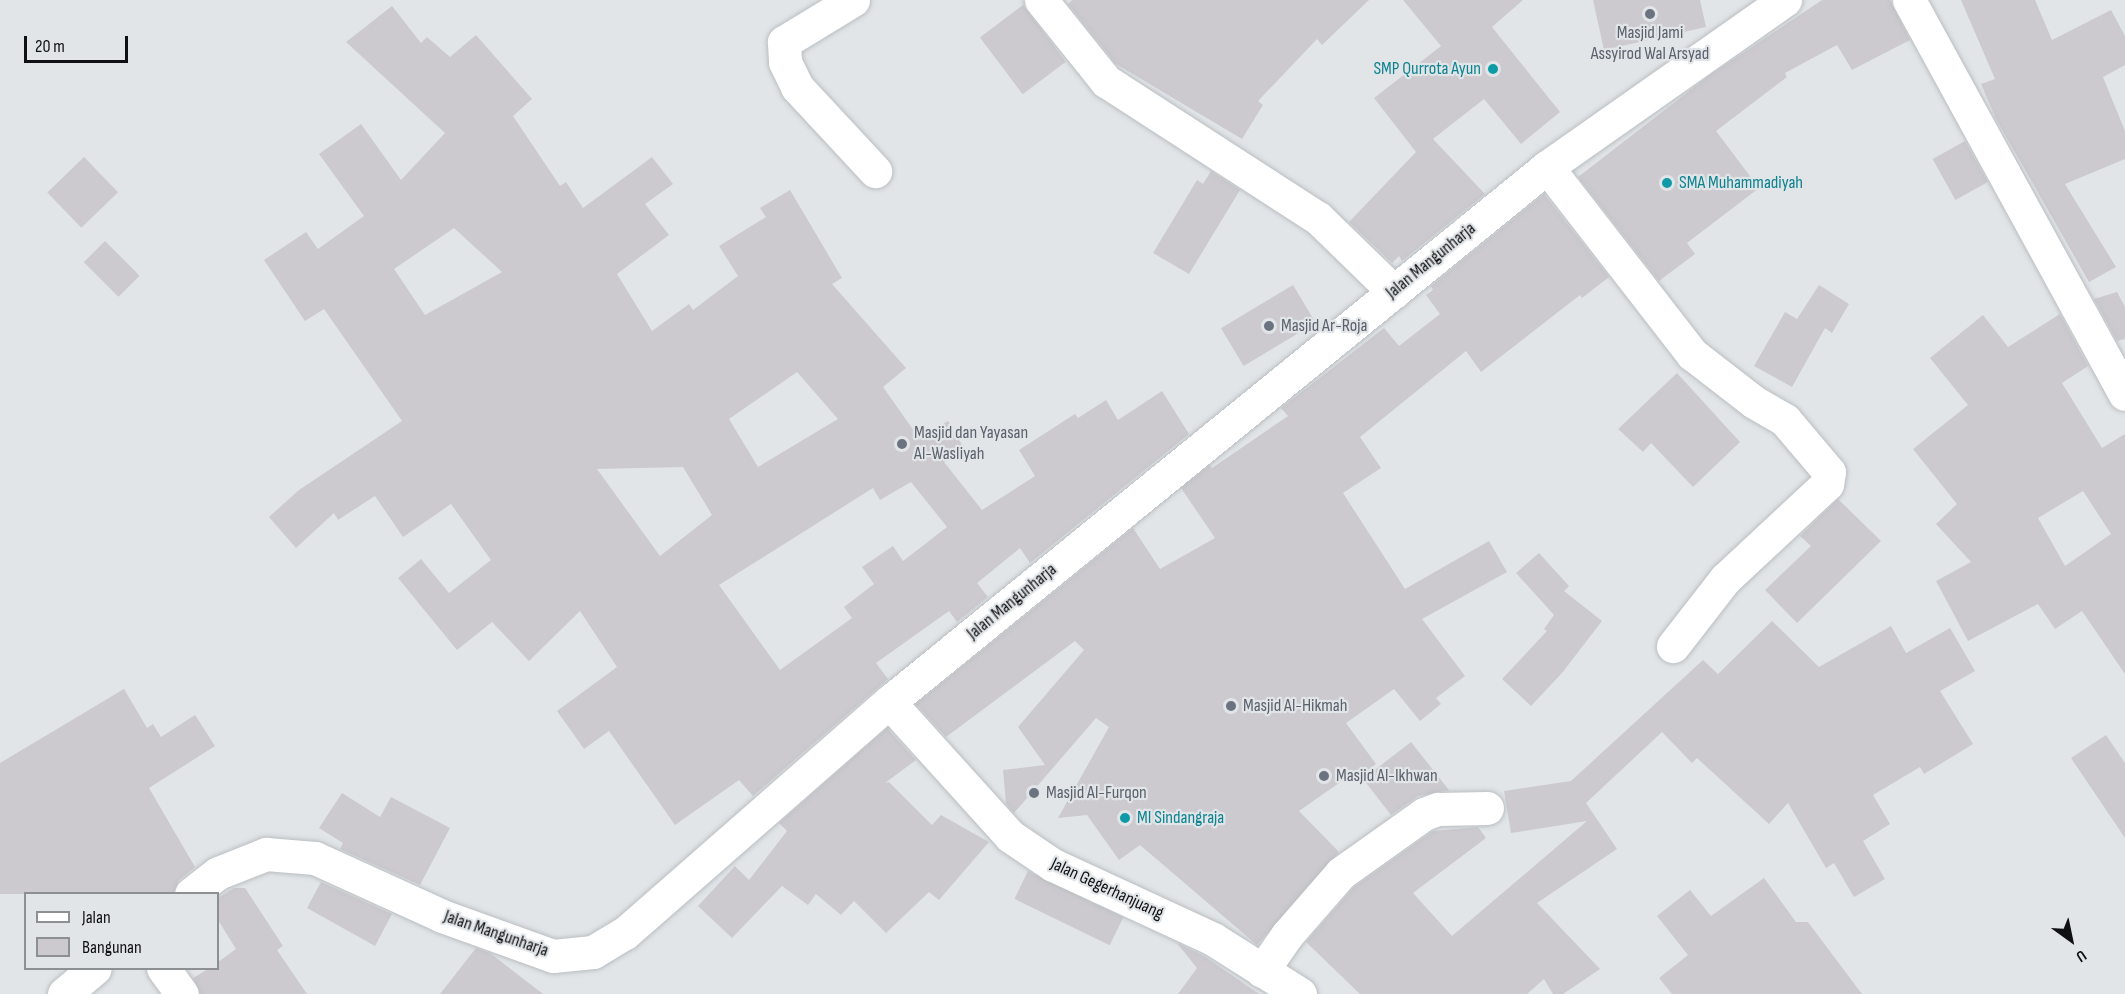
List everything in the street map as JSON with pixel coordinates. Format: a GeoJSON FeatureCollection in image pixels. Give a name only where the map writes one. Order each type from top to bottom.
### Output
{"type":"FeatureCollection","features":[{"type":"Feature","properties":{"kind":"street"},"geometry":{"type":"LineString","coordinates":[[853,0],[784,42],[785,62],[797,87],[875,171]]}},
{"type":"Feature","properties":{"kind":"street"},"geometry":{"type":"LineString","coordinates":[[1041,0],[1106,81],[1318,218],[1394,292]]}},
{"type":"Feature","properties":{"kind":"street","name":"Jalan Mangunharja"},"geometry":{"type":"LineString","coordinates":[[194,892],[218,873],[266,854],[315,858],[442,916],[553,956],[593,952],[625,933],[889,702],[1547,166],[1785,0]]}},
{"type":"Feature","properties":{"kind":"street"},"geometry":{"type":"LineString","coordinates":[[1909,0],[2125,394]]}},
{"type":"Feature","properties":{"kind":"street"},"geometry":{"type":"LineString","coordinates":[[1547,166],[1692,354],[1754,402],[1785,420],[1829,472],[1827,484],[1725,579],[1673,646]]}},
{"type":"Feature","properties":{"kind":"street","name":"Jalan Gegerhanjuang"},"geometry":{"type":"LineString","coordinates":[[889,702],[1010,836],[1053,865],[1212,939],[1300,994]]}},
{"type":"Feature","properties":{"kind":"street"},"geometry":{"type":"LineString","coordinates":[[1262,971],[1287,935],[1341,873],[1424,814],[1438,809],[1487,807]]}},
{"type":"Feature","properties":{"kind":"street"},"geometry":{"type":"LineString","coordinates":[[64,994],[94,970]]}},
{"type":"Feature","properties":{"kind":"street"},"geometry":{"type":"LineString","coordinates":[[165,970],[182,994]]}},
{"type":"Feature","properties":{"kind":"building"},"geometry":{"type":"Polygon","coordinates":[[[1072,0],[1369,0],[1322,45],[1317,39],[1258,101],[1263,105],[1242,139],[1116,64],[1068,4],[1072,0]]]}},
{"type":"Feature","properties":{"kind":"building"},"geometry":{"type":"Polygon","coordinates":[[[1403,0],[1523,0],[1492,27],[1560,112],[1521,144],[1484,99],[1433,139],[1485,194],[1402,261],[1399,256],[1392,263],[1349,222],[1416,152],[1374,98],[1441,46],[1403,0]]]}},
{"type":"Feature","properties":{"kind":"building","name":"Masjid Jami Assyirod Wal Arsyad"},"geometry":{"type":"Polygon","coordinates":[[[1593,0],[1700,0],[1706,27],[1604,50],[1593,0]]]}},
{"type":"Feature","properties":{"kind":"building","name":"SMA Muhammadiyah"},"geometry":{"type":"Polygon","coordinates":[[[1822,0],[1890,0],[1910,40],[1852,70],[1837,45],[1785,73],[1787,77],[1716,131],[1759,188],[1687,243],[1695,254],[1659,281],[1578,177],[1710,75],[1822,0]]]}},
{"type":"Feature","properties":{"kind":"building"},"geometry":{"type":"Polygon","coordinates":[[[1961,0],[2035,0],[2052,40],[2111,10],[2125,36],[2125,65],[2103,77],[2125,131],[2125,159],[2065,184],[2116,267],[2089,282],[1996,119],[1981,84],[1995,79],[1961,0]]]}},
{"type":"Feature","properties":{"kind":"building"},"geometry":{"type":"Polygon","coordinates":[[[1023,5],[1066,62],[1023,94],[980,37],[1023,5]]]}},
{"type":"Feature","properties":{"kind":"building"},"geometry":{"type":"Polygon","coordinates":[[[392,6],[421,43],[427,37],[450,57],[476,35],[532,99],[513,116],[560,186],[566,182],[583,208],[652,157],[673,184],[645,204],[669,235],[617,274],[652,331],[689,304],[693,310],[738,276],[719,246],[766,217],[760,208],[790,190],[842,278],[832,284],[906,368],[883,387],[919,438],[948,421],[965,450],[944,462],[982,510],[1035,476],[1019,450],[1075,414],[1078,418],[1106,400],[1118,420],[1162,391],[1189,434],[1030,563],[1020,548],[977,583],[988,597],[957,622],[949,611],[876,663],[888,679],[753,796],[739,780],[675,825],[609,731],[584,749],[557,711],[617,667],[580,611],[529,661],[492,622],[457,650],[398,578],[421,559],[449,593],[491,560],[451,504],[403,537],[375,496],[338,520],[334,513],[296,548],[269,517],[299,490],[402,421],[324,309],[305,321],[264,260],[306,232],[318,249],[364,216],[319,154],[361,124],[401,180],[445,133],[346,42],[392,6]],[[454,228],[394,269],[425,315],[502,272],[454,228]],[[797,372],[729,419],[758,467],[838,419],[797,372]],[[683,467],[597,469],[660,556],[712,515],[683,467]],[[911,482],[880,500],[873,488],[719,585],[780,670],[852,618],[844,607],[874,584],[862,567],[893,546],[903,561],[947,527],[911,482]]]}},
{"type":"Feature","properties":{"kind":"building"},"geometry":{"type":"Polygon","coordinates":[[[1965,141],[1988,182],[1955,200],[1933,159],[1965,141]]]}},
{"type":"Feature","properties":{"kind":"building"},"geometry":{"type":"Polygon","coordinates":[[[84,157],[118,192],[81,228],[47,192],[84,157]]]}},
{"type":"Feature","properties":{"kind":"building"},"geometry":{"type":"Polygon","coordinates":[[[1211,171],[1240,190],[1189,274],[1153,253],[1197,180],[1203,184],[1211,171]]]}},
{"type":"Feature","properties":{"kind":"building"},"geometry":{"type":"Polygon","coordinates":[[[1544,194],[1609,277],[1582,298],[1580,295],[1481,372],[1466,351],[1360,437],[1381,468],[1343,493],[1405,589],[1489,541],[1507,572],[1422,619],[1465,676],[1436,698],[1441,704],[1420,721],[1394,689],[1346,723],[1376,764],[1352,781],[1349,776],[1299,811],[1339,852],[1257,945],[1140,845],[1119,860],[1087,815],[1058,818],[1109,727],[1096,718],[1014,813],[1006,804],[1003,770],[1045,765],[1018,727],[1084,650],[1075,641],[946,737],[916,704],[1133,528],[1160,569],[1215,538],[1181,488],[1210,465],[1212,468],[1288,416],[1281,408],[1384,328],[1399,346],[1440,314],[1426,295],[1433,290],[1431,286],[1544,194]]]}},
{"type":"Feature","properties":{"kind":"building"},"geometry":{"type":"Polygon","coordinates":[[[105,241],[140,276],[118,297],[84,262],[105,241]]]}},
{"type":"Feature","properties":{"kind":"building","name":"Masjid Ar-Roja"},"geometry":{"type":"Polygon","coordinates":[[[1293,285],[1316,323],[1244,366],[1221,328],[1293,285]]]}},
{"type":"Feature","properties":{"kind":"building"},"geometry":{"type":"Polygon","coordinates":[[[1819,285],[1849,304],[1832,333],[1825,328],[1792,387],[1754,366],[1785,312],[1797,319],[1819,285]]]}},
{"type":"Feature","properties":{"kind":"building"},"geometry":{"type":"Polygon","coordinates":[[[2117,292],[2125,307],[2125,339],[2117,341],[2094,299],[2117,292]]]}},
{"type":"Feature","properties":{"kind":"building"},"geometry":{"type":"Polygon","coordinates":[[[2060,314],[2088,366],[2062,383],[2102,448],[2125,434],[2125,674],[2082,611],[2055,629],[2038,604],[1968,641],[1936,581],[1971,562],[1936,524],[1957,504],[1913,449],[1968,405],[1930,358],[1983,315],[2008,347],[2060,314]],[[2083,491],[2038,518],[2065,566],[2111,534],[2083,491]]]}},
{"type":"Feature","properties":{"kind":"building"},"geometry":{"type":"Polygon","coordinates":[[[1677,373],[1740,442],[1693,487],[1651,443],[1643,452],[1618,429],[1677,373]]]}},
{"type":"Feature","properties":{"kind":"building"},"geometry":{"type":"Polygon","coordinates":[[[1838,499],[1881,541],[1797,623],[1765,590],[1811,546],[1800,536],[1838,499]]]}},
{"type":"Feature","properties":{"kind":"building"},"geometry":{"type":"Polygon","coordinates":[[[1539,553],[1569,586],[1564,591],[1602,621],[1562,673],[1531,706],[1502,679],[1547,631],[1544,629],[1554,615],[1516,573],[1539,553]]]}},
{"type":"Feature","properties":{"kind":"building"},"geometry":{"type":"Polygon","coordinates":[[[1772,621],[1819,667],[1891,626],[1906,653],[1950,628],[1975,671],[1940,691],[1973,744],[1924,774],[1920,767],[1873,795],[1890,824],[1863,841],[1885,879],[1854,897],[1834,863],[1826,868],[1788,803],[1769,824],[1697,758],[1692,763],[1662,732],[1586,803],[1617,849],[1537,903],[1600,969],[1563,994],[1553,994],[1544,979],[1527,994],[1360,994],[1306,942],[1354,887],[1433,831],[1478,827],[1486,838],[1413,893],[1452,936],[1587,821],[1511,833],[1504,791],[1571,781],[1703,660],[1718,674],[1772,621]]]}},
{"type":"Feature","properties":{"kind":"building"},"geometry":{"type":"Polygon","coordinates":[[[124,689],[147,728],[153,724],[161,737],[195,715],[215,746],[149,788],[195,867],[179,880],[174,892],[0,894],[0,763],[124,689]]]}},
{"type":"Feature","properties":{"kind":"building"},"geometry":{"type":"Polygon","coordinates":[[[887,728],[916,760],[885,783],[889,782],[932,825],[941,815],[989,842],[939,900],[929,892],[886,933],[854,901],[841,915],[816,894],[808,905],[782,886],[732,938],[698,906],[735,866],[749,880],[787,831],[779,823],[887,728]]]}},
{"type":"Feature","properties":{"kind":"building"},"geometry":{"type":"Polygon","coordinates":[[[2106,735],[2125,763],[2125,838],[2071,758],[2106,735]]]}},
{"type":"Feature","properties":{"kind":"building"},"geometry":{"type":"Polygon","coordinates":[[[1411,742],[1449,790],[1418,796],[1391,815],[1363,779],[1411,742]]]}},
{"type":"Feature","properties":{"kind":"building"},"geometry":{"type":"Polygon","coordinates":[[[342,793],[380,817],[391,797],[450,828],[420,885],[340,849],[343,843],[319,828],[342,793]]]}},
{"type":"Feature","properties":{"kind":"building"},"geometry":{"type":"Polygon","coordinates":[[[1028,871],[1123,917],[1110,945],[1014,899],[1028,871]]]}},
{"type":"Feature","properties":{"kind":"building"},"geometry":{"type":"Polygon","coordinates":[[[1764,878],[1796,922],[1808,922],[1862,994],[1672,994],[1659,978],[1688,955],[1657,916],[1690,890],[1711,916],[1764,878]]]}},
{"type":"Feature","properties":{"kind":"building"},"geometry":{"type":"Polygon","coordinates":[[[321,882],[392,914],[375,946],[307,908],[321,882]]]}},
{"type":"Feature","properties":{"kind":"building"},"geometry":{"type":"Polygon","coordinates":[[[234,888],[245,888],[283,946],[277,950],[307,994],[200,994],[193,978],[206,970],[219,970],[219,961],[236,949],[219,922],[219,897],[234,888]]]}},
{"type":"Feature","properties":{"kind":"building"},"geometry":{"type":"Polygon","coordinates":[[[1177,943],[1204,956],[1259,994],[1178,994],[1197,968],[1177,943]]]}},
{"type":"Feature","properties":{"kind":"building"},"geometry":{"type":"Polygon","coordinates":[[[476,948],[490,953],[543,994],[440,994],[476,948]]]}},
{"type":"Feature","properties":{"kind":"place","name":"Masjid Jami Assyirod Wal Arsyad"},"geometry":{"type":"Point","coordinates":[1650,14]}},
{"type":"Feature","properties":{"kind":"place","name":"SMP Qurrota Ayun"},"geometry":{"type":"Point","coordinates":[1493,69]}},
{"type":"Feature","properties":{"kind":"place","name":"SMA Muhammadiyah"},"geometry":{"type":"Point","coordinates":[1667,183]}},
{"type":"Feature","properties":{"kind":"place","name":"Masjid Ar-Roja"},"geometry":{"type":"Point","coordinates":[1269,326]}},
{"type":"Feature","properties":{"kind":"place","name":"Masjid dan Yayasan Al-Wasliyah"},"geometry":{"type":"Point","coordinates":[902,444]}},
{"type":"Feature","properties":{"kind":"place","name":"Masjid Al-Hikmah"},"geometry":{"type":"Point","coordinates":[1231,706]}},
{"type":"Feature","properties":{"kind":"place","name":"Masjid Al-Ikhwan"},"geometry":{"type":"Point","coordinates":[1324,776]}},
{"type":"Feature","properties":{"kind":"place","name":"Masjid Al-Furqon"},"geometry":{"type":"Point","coordinates":[1034,793]}},
{"type":"Feature","properties":{"kind":"place","name":"MI Sindangraja"},"geometry":{"type":"Point","coordinates":[1125,818]}}]}
